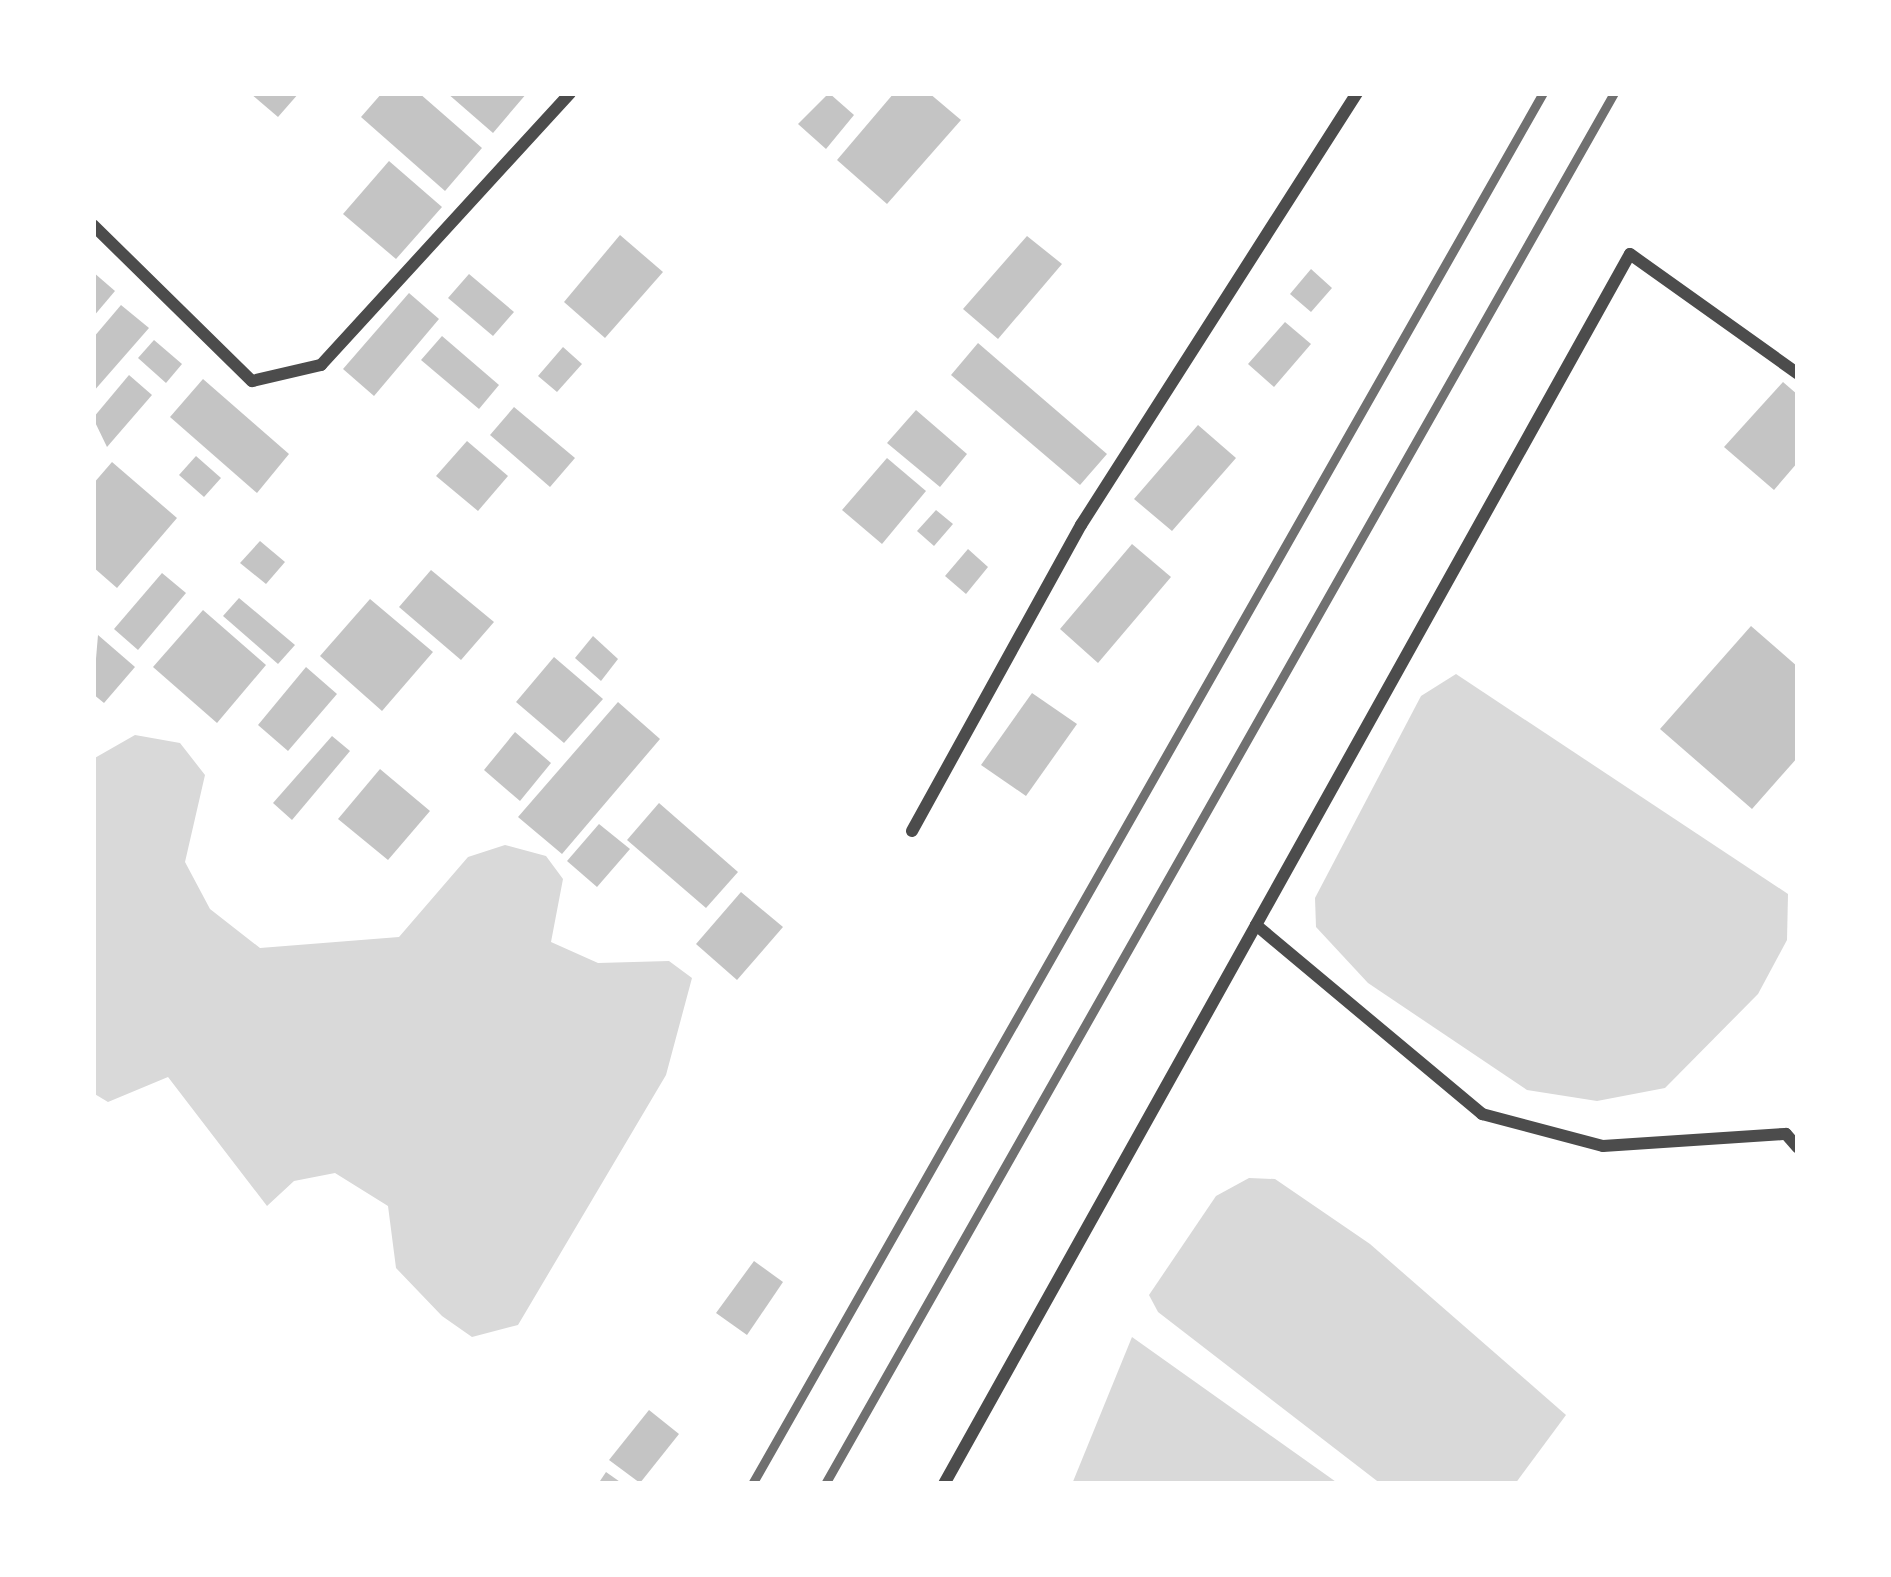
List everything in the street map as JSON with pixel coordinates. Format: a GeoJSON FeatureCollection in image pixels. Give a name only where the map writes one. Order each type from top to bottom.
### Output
{"type":"FeatureCollection","features":[{"type":"Feature","properties":{"kind":"street"},"geometry":{"type":"LineString","coordinates":[[93,225],[252,381],[321,365],[570,93]]}},
{"type":"Feature","properties":{"kind":"street"},"geometry":{"type":"LineString","coordinates":[[912,831],[1081,525],[1358,93]]}},
{"type":"Feature","properties":{"kind":"street"},"geometry":{"type":"LineString","coordinates":[[944,1484],[1630,254],[1798,374]]}},
{"type":"Feature","properties":{"kind":"street"},"geometry":{"type":"LineString","coordinates":[[1256,925],[1483,1114],[1603,1147],[1786,1134],[1798,1148]]}},
{"type":"Feature","properties":{"kind":"shaded area"},"geometry":{"type":"Polygon","coordinates":[[[1456,674],[1788,894],[1787,940],[1758,994],[1665,1088],[1597,1101],[1527,1090],[1368,983],[1316,927],[1315,898],[1421,696],[1456,674]]]}},
{"type":"Feature","properties":{"kind":"shaded area"},"geometry":{"type":"Polygon","coordinates":[[[135,735],[180,743],[205,775],[185,862],[210,909],[260,948],[399,937],[468,857],[505,845],[546,856],[563,879],[551,942],[598,963],[669,961],[692,978],[666,1075],[518,1325],[472,1337],[442,1316],[396,1268],[388,1206],[335,1173],[294,1181],[267,1206],[168,1077],[108,1102],[93,1093],[93,759],[135,735]]]}},
{"type":"Feature","properties":{"kind":"shaded area"},"geometry":{"type":"Polygon","coordinates":[[[1249,1178],[1275,1179],[1370,1244],[1566,1415],[1515,1484],[1381,1484],[1158,1312],[1149,1295],[1216,1196],[1249,1178]]]}},
{"type":"Feature","properties":{"kind":"shaded area"},"geometry":{"type":"Polygon","coordinates":[[[1132,1337],[1339,1484],[1072,1484],[1132,1337]]]}},
{"type":"Feature","properties":{"kind":"building"},"geometry":{"type":"Polygon","coordinates":[[[250,93],[299,93],[278,117],[250,93]]]}},
{"type":"Feature","properties":{"kind":"building"},"geometry":{"type":"Polygon","coordinates":[[[382,93],[419,93],[482,148],[445,191],[361,117],[382,93]]]}},
{"type":"Feature","properties":{"kind":"building"},"geometry":{"type":"Polygon","coordinates":[[[447,93],[527,93],[493,133],[447,93]]]}},
{"type":"Feature","properties":{"kind":"building"},"geometry":{"type":"Polygon","coordinates":[[[829,93],[854,115],[826,149],[798,124],[829,93]]]}},
{"type":"Feature","properties":{"kind":"building"},"geometry":{"type":"Polygon","coordinates":[[[894,93],[929,93],[961,120],[887,204],[837,160],[894,93]]]}},
{"type":"Feature","properties":{"kind":"building"},"geometry":{"type":"Polygon","coordinates":[[[389,161],[442,207],[396,259],[343,214],[389,161]]]}},
{"type":"Feature","properties":{"kind":"building"},"geometry":{"type":"Polygon","coordinates":[[[620,235],[663,272],[605,338],[564,302],[620,235]]]}},
{"type":"Feature","properties":{"kind":"building"},"geometry":{"type":"Polygon","coordinates":[[[1027,236],[1062,264],[998,339],[963,309],[1027,236]]]}},
{"type":"Feature","properties":{"kind":"building"},"geometry":{"type":"Polygon","coordinates":[[[1311,269],[1332,288],[1311,312],[1290,294],[1311,269]]]}},
{"type":"Feature","properties":{"kind":"building"},"geometry":{"type":"Polygon","coordinates":[[[93,272],[115,291],[93,317],[93,272]]]}},
{"type":"Feature","properties":{"kind":"building"},"geometry":{"type":"Polygon","coordinates":[[[469,274],[514,312],[493,336],[448,298],[469,274]]]}},
{"type":"Feature","properties":{"kind":"building"},"geometry":{"type":"Polygon","coordinates":[[[409,293],[439,319],[374,396],[343,369],[409,293]]]}},
{"type":"Feature","properties":{"kind":"building"},"geometry":{"type":"Polygon","coordinates":[[[121,305],[149,328],[93,392],[93,338],[121,305]]]}},
{"type":"Feature","properties":{"kind":"building"},"geometry":{"type":"Polygon","coordinates":[[[1285,322],[1311,344],[1274,387],[1248,364],[1285,322]]]}},
{"type":"Feature","properties":{"kind":"building"},"geometry":{"type":"Polygon","coordinates":[[[442,336],[499,385],[479,409],[421,360],[442,336]]]}},
{"type":"Feature","properties":{"kind":"building"},"geometry":{"type":"Polygon","coordinates":[[[154,340],[182,364],[166,383],[138,358],[154,340]]]}},
{"type":"Feature","properties":{"kind":"building"},"geometry":{"type":"Polygon","coordinates":[[[978,343],[1107,454],[1080,485],[951,375],[978,343]]]}},
{"type":"Feature","properties":{"kind":"building"},"geometry":{"type":"Polygon","coordinates":[[[563,347],[582,364],[557,392],[538,376],[563,347]]]}},
{"type":"Feature","properties":{"kind":"building"},"geometry":{"type":"Polygon","coordinates":[[[129,375],[152,395],[107,447],[93,418],[129,375]]]}},
{"type":"Feature","properties":{"kind":"building"},"geometry":{"type":"Polygon","coordinates":[[[203,379],[289,454],[257,493],[170,417],[203,379]]]}},
{"type":"Feature","properties":{"kind":"building"},"geometry":{"type":"Polygon","coordinates":[[[1783,382],[1798,395],[1798,462],[1774,490],[1724,447],[1783,382]]]}},
{"type":"Feature","properties":{"kind":"building"},"geometry":{"type":"Polygon","coordinates":[[[514,407],[575,458],[550,487],[490,435],[514,407]]]}},
{"type":"Feature","properties":{"kind":"building"},"geometry":{"type":"Polygon","coordinates":[[[916,410],[967,454],[940,487],[887,443],[916,410]]]}},
{"type":"Feature","properties":{"kind":"building"},"geometry":{"type":"Polygon","coordinates":[[[1198,425],[1236,458],[1172,531],[1134,499],[1198,425]]]}},
{"type":"Feature","properties":{"kind":"building"},"geometry":{"type":"Polygon","coordinates":[[[467,441],[508,476],[478,511],[436,476],[467,441]]]}},
{"type":"Feature","properties":{"kind":"building"},"geometry":{"type":"Polygon","coordinates":[[[196,456],[221,478],[204,497],[179,475],[196,456]]]}},
{"type":"Feature","properties":{"kind":"building"},"geometry":{"type":"Polygon","coordinates":[[[887,458],[926,491],[882,544],[842,510],[887,458]]]}},
{"type":"Feature","properties":{"kind":"building"},"geometry":{"type":"Polygon","coordinates":[[[112,462],[177,518],[117,588],[93,567],[93,484],[112,462]]]}},
{"type":"Feature","properties":{"kind":"building"},"geometry":{"type":"Polygon","coordinates":[[[936,510],[953,524],[934,546],[917,531],[936,510]]]}},
{"type":"Feature","properties":{"kind":"building"},"geometry":{"type":"Polygon","coordinates":[[[260,541],[285,562],[266,584],[240,563],[260,541]]]}},
{"type":"Feature","properties":{"kind":"building"},"geometry":{"type":"Polygon","coordinates":[[[1132,544],[1171,577],[1098,663],[1060,629],[1132,544]]]}},
{"type":"Feature","properties":{"kind":"building"},"geometry":{"type":"Polygon","coordinates":[[[968,549],[988,567],[966,594],[945,576],[968,549]]]}},
{"type":"Feature","properties":{"kind":"building"},"geometry":{"type":"Polygon","coordinates":[[[431,570],[494,622],[461,660],[399,607],[431,570]]]}},
{"type":"Feature","properties":{"kind":"building"},"geometry":{"type":"Polygon","coordinates":[[[162,573],[186,593],[138,650],[114,629],[162,573]]]}},
{"type":"Feature","properties":{"kind":"building"},"geometry":{"type":"Polygon","coordinates":[[[239,598],[295,645],[278,664],[223,616],[239,598]]]}},
{"type":"Feature","properties":{"kind":"building"},"geometry":{"type":"Polygon","coordinates":[[[370,599],[433,652],[382,711],[320,656],[370,599]]]}},
{"type":"Feature","properties":{"kind":"building"},"geometry":{"type":"Polygon","coordinates":[[[203,610],[266,665],[217,723],[153,667],[203,610]]]}},
{"type":"Feature","properties":{"kind":"building"},"geometry":{"type":"Polygon","coordinates":[[[1751,626],[1798,667],[1798,757],[1752,809],[1660,729],[1751,626]]]}},
{"type":"Feature","properties":{"kind":"building"},"geometry":{"type":"Polygon","coordinates":[[[98,635],[135,667],[104,703],[93,694],[98,635]]]}},
{"type":"Feature","properties":{"kind":"building"},"geometry":{"type":"Polygon","coordinates":[[[593,636],[618,659],[601,681],[575,658],[593,636]]]}},
{"type":"Feature","properties":{"kind":"building"},"geometry":{"type":"Polygon","coordinates":[[[554,657],[603,699],[564,743],[516,702],[554,657]]]}},
{"type":"Feature","properties":{"kind":"building"},"geometry":{"type":"Polygon","coordinates":[[[306,667],[337,694],[288,751],[258,725],[306,667]]]}},
{"type":"Feature","properties":{"kind":"building"},"geometry":{"type":"Polygon","coordinates":[[[1032,693],[1077,724],[1026,796],[981,765],[1032,693]]]}},
{"type":"Feature","properties":{"kind":"building"},"geometry":{"type":"Polygon","coordinates":[[[618,702],[660,739],[562,854],[518,817],[618,702]]]}},
{"type":"Feature","properties":{"kind":"building"},"geometry":{"type":"Polygon","coordinates":[[[515,732],[551,763],[520,801],[484,770],[515,732]]]}},
{"type":"Feature","properties":{"kind":"building"},"geometry":{"type":"Polygon","coordinates":[[[332,736],[350,751],[292,820],[273,803],[332,736]]]}},
{"type":"Feature","properties":{"kind":"building"},"geometry":{"type":"Polygon","coordinates":[[[380,769],[430,811],[388,860],[338,819],[380,769]]]}},
{"type":"Feature","properties":{"kind":"building"},"geometry":{"type":"Polygon","coordinates":[[[659,803],[738,872],[706,908],[627,840],[659,803]]]}},
{"type":"Feature","properties":{"kind":"building"},"geometry":{"type":"Polygon","coordinates":[[[599,824],[630,849],[597,887],[567,861],[599,824]]]}},
{"type":"Feature","properties":{"kind":"building"},"geometry":{"type":"Polygon","coordinates":[[[741,892],[783,927],[737,980],[696,944],[741,892]]]}},
{"type":"Feature","properties":{"kind":"building"},"geometry":{"type":"Polygon","coordinates":[[[754,1261],[783,1282],[747,1335],[716,1313],[754,1261]]]}},
{"type":"Feature","properties":{"kind":"building"},"geometry":{"type":"Polygon","coordinates":[[[649,1410],[679,1434],[640,1483],[609,1460],[649,1410]]]}},
{"type":"Feature","properties":{"kind":"building"},"geometry":{"type":"Polygon","coordinates":[[[606,1472],[623,1484],[598,1484],[606,1472]]]}},
{"type":"Feature","properties":{"kind":"railway"},"geometry":{"type":"LineString","coordinates":[[752,1484],[1543,93]]}},
{"type":"Feature","properties":{"kind":"railway"},"geometry":{"type":"LineString","coordinates":[[825,1484],[1614,93]]}}]}
